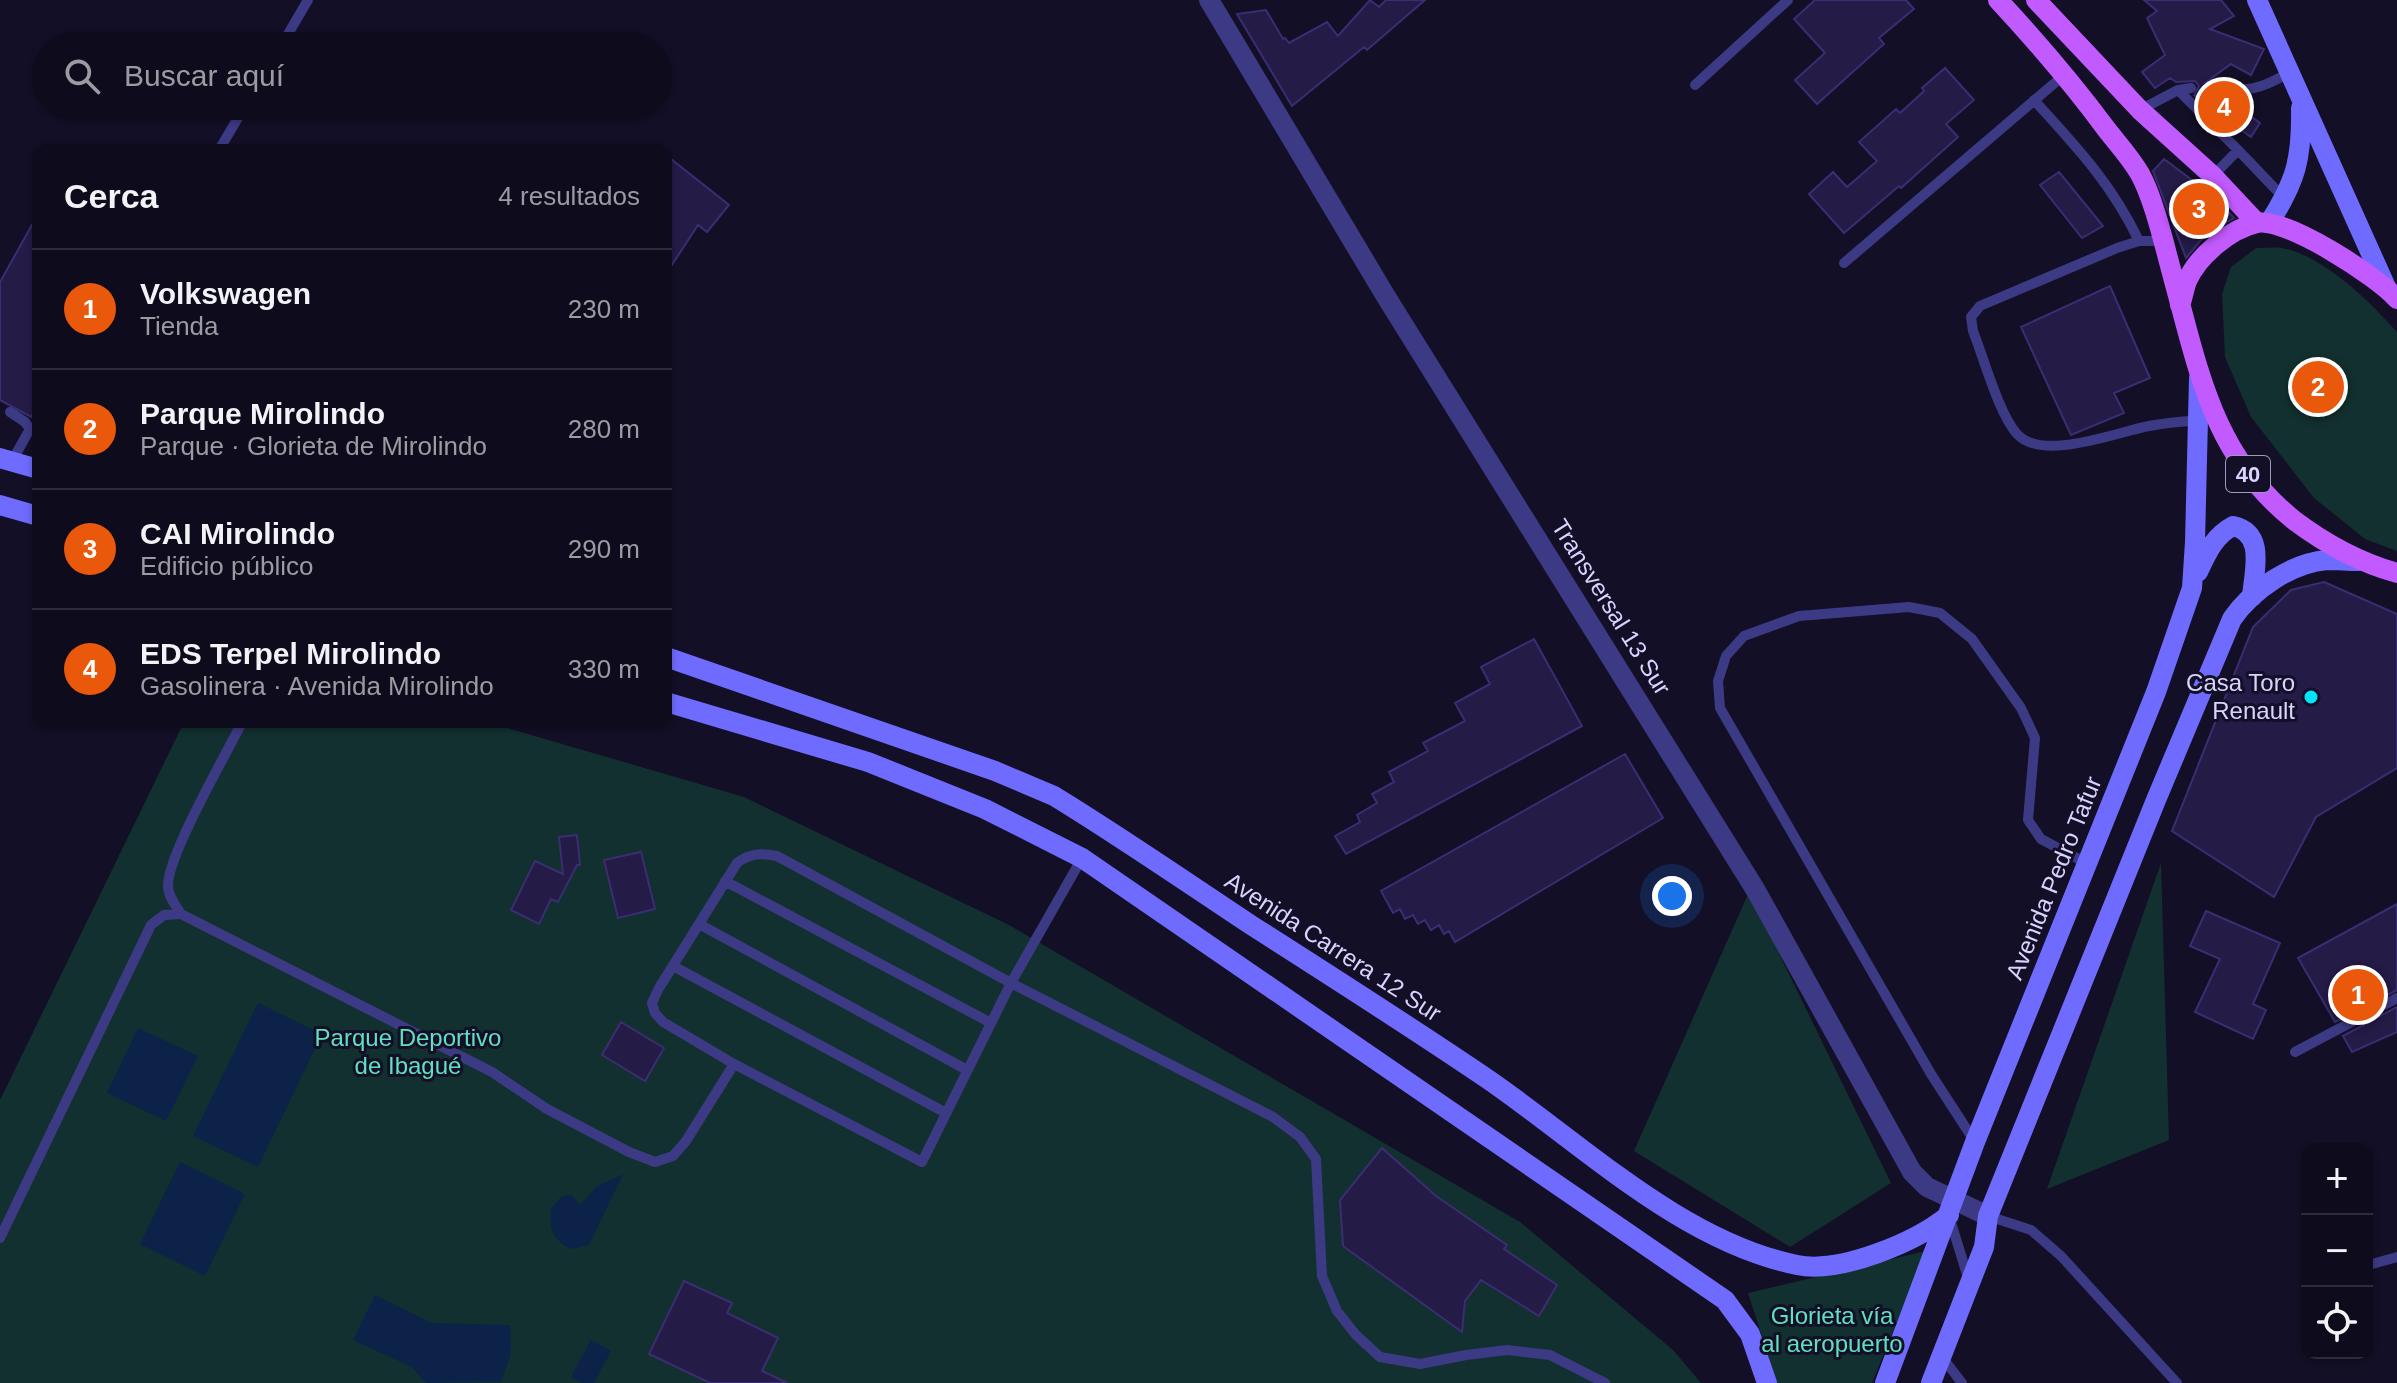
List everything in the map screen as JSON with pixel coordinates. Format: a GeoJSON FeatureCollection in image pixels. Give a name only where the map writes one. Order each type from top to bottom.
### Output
{"type":"FeatureCollection","features":[{"type":"Feature","properties":{"kind":"main road","name":"40"},"geometry":{"type":"LineString","coordinates":[[1998,0],[2065,73],[2140,174],[2163,241],[2199,378],[2224,437],[2259,489],[2316,537],[2366,564],[2397,573]]}},
{"type":"Feature","properties":{"kind":"main road"},"geometry":{"type":"LineString","coordinates":[[2036,0],[2140,110],[2263,223],[2305,238],[2355,264],[2392,293]]}},
{"type":"Feature","properties":{"kind":"main road"},"geometry":{"type":"LineString","coordinates":[[2180,305],[2187,282],[2207,253],[2230,236],[2263,223]]}},
{"type":"Feature","properties":{"kind":"main road"},"geometry":{"type":"LineString","coordinates":[[2366,564],[2397,579]]}},
{"type":"Feature","properties":{"kind":"street","name":"Transversal 13 Sur"},"geometry":{"type":"LineString","coordinates":[[1209,0],[1385,295],[1755,889],[1912,1172],[1952,1208],[1988,1216]]}},
{"type":"Feature","properties":{"kind":"street"},"geometry":{"type":"LineString","coordinates":[[2257,0],[2392,293]]}},
{"type":"Feature","properties":{"kind":"street"},"geometry":{"type":"LineString","coordinates":[[2263,223],[2284,198],[2300,158],[2301,100]]}},
{"type":"Feature","properties":{"kind":"street","name":"Avenida Pedro Tafur"},"geometry":{"type":"LineString","coordinates":[[1885,1383],[1975,1142],[2156,692],[2192,588],[2199,378]]}},
{"type":"Feature","properties":{"kind":"street"},"geometry":{"type":"LineString","coordinates":[[0,505],[32,514]]}},
{"type":"Feature","properties":{"kind":"street"},"geometry":{"type":"LineString","coordinates":[[2192,588],[2214,541],[2233,526],[2245,529],[2251,535],[2255,560],[2252,597]]}},
{"type":"Feature","properties":{"kind":"street"},"geometry":{"type":"LineString","coordinates":[[1931,1383],[1984,1247],[1988,1216],[2232,619],[2252,597],[2292,569],[2324,560],[2366,564]]}},
{"type":"Feature","properties":{"kind":"street","name":"Avenida Carrera 12 Sur"},"geometry":{"type":"LineString","coordinates":[[672,659],[995,771],[1054,796],[1489,1081],[1668,1210],[1724,1241],[1798,1265],[1821,1267],[1907,1242],[1952,1208]]}},
{"type":"Feature","properties":{"kind":"street"},"geometry":{"type":"LineString","coordinates":[[672,704],[868,762],[985,809],[1082,858],[1725,1300],[1750,1334],[1767,1383]]}},
{"type":"Feature","properties":{"kind":"lane"},"geometry":{"type":"LineString","coordinates":[[289,32],[308,0]]}},
{"type":"Feature","properties":{"kind":"lane"},"geometry":{"type":"LineString","coordinates":[[1695,85],[1788,0]]}},
{"type":"Feature","properties":{"kind":"lane"},"geometry":{"type":"LineString","coordinates":[[2214,90],[2248,91],[2272,83],[2290,72]]}},
{"type":"Feature","properties":{"kind":"lane"},"geometry":{"type":"LineString","coordinates":[[1844,263],[2065,73]]}},
{"type":"Feature","properties":{"kind":"lane"},"geometry":{"type":"LineString","coordinates":[[2140,110],[2178,90],[2191,88]]}},
{"type":"Feature","properties":{"kind":"lane"},"geometry":{"type":"LineString","coordinates":[[2178,90],[2284,198]]}},
{"type":"Feature","properties":{"kind":"lane"},"geometry":{"type":"LineString","coordinates":[[2034,100],[2092,163],[2118,200],[2139,241]]}},
{"type":"Feature","properties":{"kind":"lane"},"geometry":{"type":"LineString","coordinates":[[223,144],[237,120]]}},
{"type":"Feature","properties":{"kind":"lane"},"geometry":{"type":"LineString","coordinates":[[2213,176],[2238,150]]}},
{"type":"Feature","properties":{"kind":"lane"},"geometry":{"type":"LineString","coordinates":[[2163,241],[2139,241],[1980,306],[1971,317],[1973,331],[2008,421],[2019,437],[2034,444],[2059,446],[2149,426],[2198,420]]}},
{"type":"Feature","properties":{"kind":"lane"},"geometry":{"type":"LineString","coordinates":[[10,412],[30,429],[24,463]]}},
{"type":"Feature","properties":{"kind":"lane"},"geometry":{"type":"LineString","coordinates":[[1975,1142],[1931,1074],[1720,708],[1718,681],[1726,656],[1744,636],[1799,616],[1909,607],[1940,613],[1972,639],[2021,708],[2035,738],[2028,820],[2041,839],[2088,864]]}},
{"type":"Feature","properties":{"kind":"lane"},"geometry":{"type":"LineString","coordinates":[[181,914],[167,885],[175,861],[239,728]]}},
{"type":"Feature","properties":{"kind":"lane"},"geometry":{"type":"LineString","coordinates":[[1082,858],[1011,983],[922,1162],[734,1064],[663,1022],[655,1013],[652,1003],[737,863],[745,857],[761,853],[777,856],[1011,983],[1273,1117],[1300,1137],[1316,1159],[1322,1276],[1337,1311],[1356,1335],[1380,1357],[1420,1364],[1507,1350],[1550,1355],[1605,1383]]}},
{"type":"Feature","properties":{"kind":"lane"},"geometry":{"type":"LineString","coordinates":[[725,881],[991,1023]]}},
{"type":"Feature","properties":{"kind":"lane"},"geometry":{"type":"LineString","coordinates":[[0,1238],[151,925],[164,915],[181,914],[492,1072],[560,1116],[655,1162],[673,1156],[686,1141],[734,1064]]}},
{"type":"Feature","properties":{"kind":"lane"},"geometry":{"type":"LineString","coordinates":[[699,924],[967,1070]]}},
{"type":"Feature","properties":{"kind":"lane"},"geometry":{"type":"LineString","coordinates":[[673,966],[946,1113]]}},
{"type":"Feature","properties":{"kind":"lane"},"geometry":{"type":"LineString","coordinates":[[2295,1052],[2397,998]]}},
{"type":"Feature","properties":{"kind":"lane"},"geometry":{"type":"LineString","coordinates":[[1952,1208],[1970,1283]]}},
{"type":"Feature","properties":{"kind":"lane"},"geometry":{"type":"LineString","coordinates":[[1988,1216],[2031,1230],[2061,1256],[2177,1383]]}},
{"type":"Feature","properties":{"kind":"lane"},"geometry":{"type":"LineString","coordinates":[[2373,1264],[2397,1257]]}},
{"type":"Feature","properties":{"kind":"lane"},"geometry":{"type":"LineString","coordinates":[[1942,1357],[1962,1383]]}},
{"type":"Feature","properties":{"kind":"green space"},"geometry":{"type":"Polygon","coordinates":[[[2256,248],[2282,248],[2314,260],[2345,281],[2397,332],[2397,551],[2365,539],[2314,498],[2251,417],[2225,357],[2222,294],[2231,267],[2256,248]]]}},
{"type":"Feature","properties":{"kind":"green space","name":"Parque Deportivo de Ibagué"},"geometry":{"type":"Polygon","coordinates":[[[181,728],[508,728],[744,797],[1009,925],[1520,1222],[1673,1350],[1701,1383],[0,1383],[0,1100],[181,728]]]}},
{"type":"Feature","properties":{"kind":"green space"},"geometry":{"type":"Polygon","coordinates":[[[2161,863],[2169,1140],[2047,1189],[2161,863]]]}},
{"type":"Feature","properties":{"kind":"green space"},"geometry":{"type":"Polygon","coordinates":[[[1749,892],[1891,1183],[1790,1247],[1634,1151],[1749,892]]]}},
{"type":"Feature","properties":{"kind":"green space","name":"Glorieta vía al aeropuerto"},"geometry":{"type":"Polygon","coordinates":[[[1926,1251],[1872,1383],[1777,1383],[1748,1293],[1926,1251]]]}},
{"type":"Feature","properties":{"kind":"water"},"geometry":{"type":"Polygon","coordinates":[[[258,1003],[322,1034],[258,1167],[193,1136],[258,1003]]]}},
{"type":"Feature","properties":{"kind":"water"},"geometry":{"type":"Polygon","coordinates":[[[138,1028],[198,1056],[166,1121],[107,1093],[138,1028]]]}},
{"type":"Feature","properties":{"kind":"water"},"geometry":{"type":"Polygon","coordinates":[[[180,1162],[245,1194],[205,1276],[140,1244],[180,1162]]]}},
{"type":"Feature","properties":{"kind":"water"},"geometry":{"type":"Polygon","coordinates":[[[623,1174],[589,1245],[571,1249],[560,1241],[551,1228],[551,1208],[562,1196],[572,1195],[580,1205],[596,1187],[623,1174]]]}},
{"type":"Feature","properties":{"kind":"water"},"geometry":{"type":"Polygon","coordinates":[[[375,1295],[432,1323],[510,1325],[511,1353],[501,1382],[426,1383],[412,1367],[353,1340],[375,1295]]]}},
{"type":"Feature","properties":{"kind":"water"},"geometry":{"type":"Polygon","coordinates":[[[591,1340],[611,1351],[594,1383],[582,1383],[571,1377],[591,1340]]]}},
{"type":"Feature","properties":{"kind":"building"},"geometry":{"type":"Polygon","coordinates":[[[1370,0],[1379,7],[1386,0],[1425,0],[1367,50],[1364,47],[1292,106],[1237,14],[1266,10],[1283,39],[1289,43],[1327,22],[1338,36],[1370,0]]]}},
{"type":"Feature","properties":{"kind":"building"},"geometry":{"type":"Polygon","coordinates":[[[1815,0],[1906,0],[1914,9],[1879,38],[1884,44],[1817,104],[1795,80],[1825,53],[1794,19],[1815,0]]]}},
{"type":"Feature","properties":{"kind":"building"},"geometry":{"type":"Polygon","coordinates":[[[2144,0],[2221,0],[2234,16],[2210,29],[2264,49],[2251,75],[2231,64],[2205,83],[2209,96],[2226,98],[2260,123],[2251,137],[2194,95],[2199,86],[2195,81],[2176,82],[2170,78],[2155,88],[2142,72],[2165,55],[2147,18],[2157,11],[2144,0]]]}},
{"type":"Feature","properties":{"kind":"building"},"geometry":{"type":"Polygon","coordinates":[[[1945,68],[1974,100],[1946,124],[1958,137],[1844,233],[1809,194],[1833,172],[1847,187],[1877,161],[1859,142],[1896,109],[1900,113],[1945,68]]]}},
{"type":"Feature","properties":{"kind":"building"},"geometry":{"type":"Polygon","coordinates":[[[2164,159],[2216,198],[2234,218],[2206,234],[2186,258],[2153,171],[2164,159]]]}},
{"type":"Feature","properties":{"kind":"building"},"geometry":{"type":"Polygon","coordinates":[[[672,160],[729,205],[707,232],[698,225],[672,265],[672,160]]]}},
{"type":"Feature","properties":{"kind":"building"},"geometry":{"type":"Polygon","coordinates":[[[2059,172],[2103,226],[2082,238],[2040,185],[2059,172]]]}},
{"type":"Feature","properties":{"kind":"building"},"geometry":{"type":"Polygon","coordinates":[[[32,225],[31,417],[0,400],[0,282],[32,225]]]}},
{"type":"Feature","properties":{"kind":"building"},"geometry":{"type":"Polygon","coordinates":[[[2110,286],[2150,378],[2114,393],[2124,413],[2071,435],[2021,327],[2110,286]]]}},
{"type":"Feature","properties":{"kind":"building","name":"Casa Toro Renault"},"geometry":{"type":"Polygon","coordinates":[[[2324,582],[2397,614],[2397,768],[2316,817],[2274,897],[2172,831],[2253,627],[2291,590],[2324,582]]]}},
{"type":"Feature","properties":{"kind":"building"},"geometry":{"type":"Polygon","coordinates":[[[1534,639],[1582,726],[1346,854],[1335,836],[1360,822],[1357,815],[1377,803],[1372,794],[1394,782],[1389,772],[1428,751],[1423,743],[1465,721],[1455,703],[1490,684],[1481,667],[1534,639]]]}},
{"type":"Feature","properties":{"kind":"building"},"geometry":{"type":"Polygon","coordinates":[[[1625,754],[1663,818],[1455,942],[1449,931],[1444,934],[1439,925],[1431,930],[1425,920],[1418,924],[1413,915],[1405,919],[1400,909],[1393,913],[1381,891],[1625,754]]]}},
{"type":"Feature","properties":{"kind":"building"},"geometry":{"type":"Polygon","coordinates":[[[577,835],[580,865],[577,865],[558,902],[551,899],[539,924],[511,910],[535,861],[563,874],[559,837],[577,835]]]}},
{"type":"Feature","properties":{"kind":"building"},"geometry":{"type":"Polygon","coordinates":[[[641,852],[655,909],[618,918],[604,860],[641,852]]]}},
{"type":"Feature","properties":{"kind":"building"},"geometry":{"type":"Polygon","coordinates":[[[2397,904],[2397,990],[2335,1022],[2298,958],[2397,904]]]}},
{"type":"Feature","properties":{"kind":"building"},"geometry":{"type":"Polygon","coordinates":[[[2206,911],[2280,943],[2253,1004],[2266,1010],[2253,1039],[2195,1012],[2220,959],[2190,946],[2206,911]]]}},
{"type":"Feature","properties":{"kind":"building"},"geometry":{"type":"Polygon","coordinates":[[[2397,1007],[2397,1032],[2352,1052],[2343,1036],[2397,1007]]]}},
{"type":"Feature","properties":{"kind":"building"},"geometry":{"type":"Polygon","coordinates":[[[621,1022],[664,1048],[645,1081],[602,1055],[621,1022]]]}},
{"type":"Feature","properties":{"kind":"building"},"geometry":{"type":"Polygon","coordinates":[[[1382,1148],[1436,1196],[1507,1245],[1504,1249],[1557,1285],[1539,1316],[1481,1280],[1465,1301],[1462,1332],[1343,1246],[1340,1200],[1382,1148]]]}},
{"type":"Feature","properties":{"kind":"building"},"geometry":{"type":"Polygon","coordinates":[[[684,1281],[732,1303],[727,1313],[778,1338],[762,1371],[787,1383],[710,1383],[649,1354],[684,1281]]]}},
{"type":"Feature","properties":{"kind":"place","name":"EDS Terpel Mirolindo"},"geometry":{"type":"Point","coordinates":[2224,107]}},
{"type":"Feature","properties":{"kind":"place","name":"CAI Mirolindo"},"geometry":{"type":"Point","coordinates":[2199,209]}},
{"type":"Feature","properties":{"kind":"place","name":"Parque Mirolindo"},"geometry":{"type":"Point","coordinates":[2318,387]}},
{"type":"Feature","properties":{"kind":"place","name":"Casa Toro Renault"},"geometry":{"type":"Point","coordinates":[2311,697]}},
{"type":"Feature","properties":{"kind":"place","name":"Volkswagen"},"geometry":{"type":"Point","coordinates":[2358,995]}}]}
